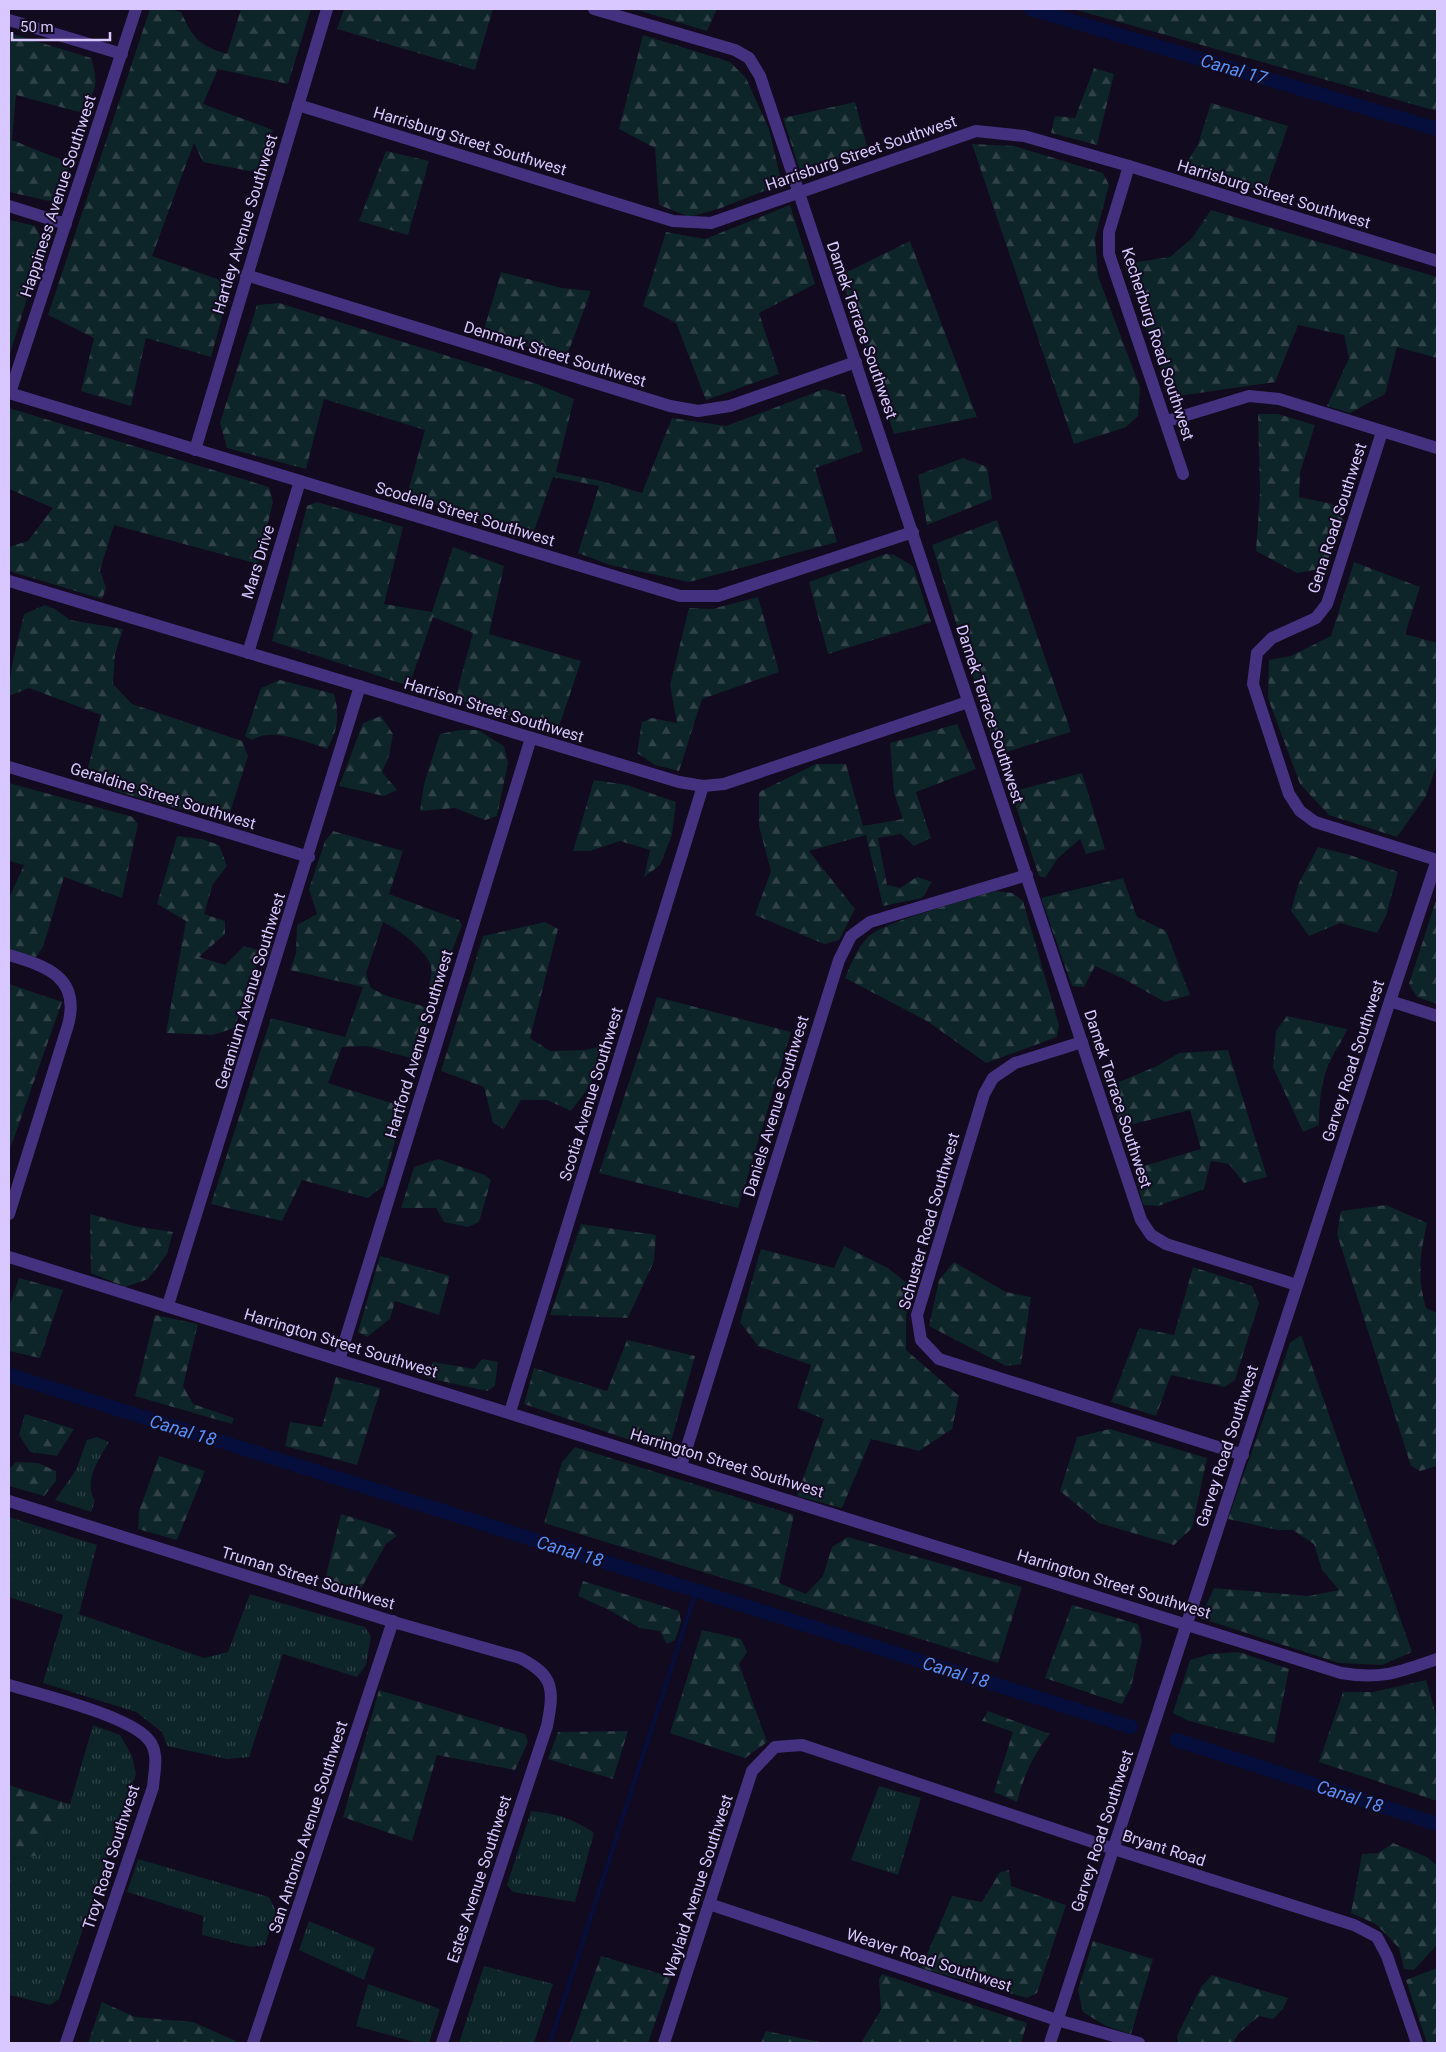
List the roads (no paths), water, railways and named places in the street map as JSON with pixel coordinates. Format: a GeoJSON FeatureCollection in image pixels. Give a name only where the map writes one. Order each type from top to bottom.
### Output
{"type":"FeatureCollection","features":[{"type":"Feature","properties":{"kind":"street","name":"Happiness Avenue Southwest"},"geometry":{"type":"LineString","coordinates":[[9,393],[136,9]]}},
{"type":"Feature","properties":{"kind":"street","name":"Hartley Avenue Southwest"},"geometry":{"type":"LineString","coordinates":[[195,450],[327,9]]}},
{"type":"Feature","properties":{"kind":"street","name":"Damek Terrace Southwest"},"geometry":{"type":"LineString","coordinates":[[594,9],[735,50],[749,58],[760,76],[1141,1220],[1151,1235],[1166,1244],[1296,1285]]}},
{"type":"Feature","properties":{"kind":"street"},"geometry":{"type":"LineString","coordinates":[[9,20],[122,54]]}},
{"type":"Feature","properties":{"kind":"street","name":"Harrisburg Street Southwest"},"geometry":{"type":"LineString","coordinates":[[298,105],[673,221],[711,223],[798,191],[976,131],[1024,136],[1129,166],[1437,262]]}},
{"type":"Feature","properties":{"kind":"street","name":"Kecherburg Road Southwest"},"geometry":{"type":"LineString","coordinates":[[1129,166],[1109,232],[1110,254],[1167,421],[1183,474]]}},
{"type":"Feature","properties":{"kind":"street"},"geometry":{"type":"LineString","coordinates":[[9,206],[66,224]]}},
{"type":"Feature","properties":{"kind":"street","name":"Denmark Street Southwest"},"geometry":{"type":"LineString","coordinates":[[246,275],[655,402],[698,411],[730,406],[856,362]]}},
{"type":"Feature","properties":{"kind":"street","name":"Scodella Street Southwest"},"geometry":{"type":"LineString","coordinates":[[9,393],[680,596],[718,596],[913,532]]}},
{"type":"Feature","properties":{"kind":"street"},"geometry":{"type":"LineString","coordinates":[[1167,421],[1249,396],[1279,399],[1437,448]]}},
{"type":"Feature","properties":{"kind":"street","name":"Gena Road Southwest"},"geometry":{"type":"LineString","coordinates":[[1382,432],[1327,604],[1316,618],[1272,638],[1257,653],[1253,684],[1289,794],[1300,811],[1315,822],[1437,860]]}},
{"type":"Feature","properties":{"kind":"street","name":"Mars Drive"},"geometry":{"type":"LineString","coordinates":[[248,653],[300,481]]}},
{"type":"Feature","properties":{"kind":"street","name":"Harrison Street Southwest"},"geometry":{"type":"LineString","coordinates":[[9,581],[679,782],[703,786],[724,784],[968,702]]}},
{"type":"Feature","properties":{"kind":"street","name":"Geranium Avenue Southwest"},"geometry":{"type":"LineString","coordinates":[[168,1305],[309,857],[360,686]]}},
{"type":"Feature","properties":{"kind":"street","name":"Hartford Avenue Southwest"},"geometry":{"type":"LineString","coordinates":[[339,1360],[531,738]]}},
{"type":"Feature","properties":{"kind":"street","name":"Geraldine Street Southwest"},"geometry":{"type":"LineString","coordinates":[[9,767],[309,857]]}},
{"type":"Feature","properties":{"kind":"street","name":"Scotia Avenue Southwest"},"geometry":{"type":"LineString","coordinates":[[510,1412],[703,786]]}},
{"type":"Feature","properties":{"kind":"street","name":"Garvey Road Southwest"},"geometry":{"type":"LineString","coordinates":[[1050,2043],[1185,1624],[1243,1455],[1296,1285],[1437,860]]}},
{"type":"Feature","properties":{"kind":"street","name":"Daniels Avenue Southwest"},"geometry":{"type":"LineString","coordinates":[[681,1466],[839,960],[850,936],[870,922],[1027,874]]}},
{"type":"Feature","properties":{"kind":"street"},"geometry":{"type":"LineString","coordinates":[[9,955],[43,966],[62,979],[71,1000],[68,1025],[9,1214]]}},
{"type":"Feature","properties":{"kind":"street"},"geometry":{"type":"LineString","coordinates":[[1390,1001],[1437,1016]]}},
{"type":"Feature","properties":{"kind":"street","name":"Schuster Road Southwest"},"geometry":{"type":"LineString","coordinates":[[1082,1042],[1015,1063],[993,1078],[984,1094],[917,1315],[921,1340],[939,1359],[1243,1455]]}},
{"type":"Feature","properties":{"kind":"street","name":"Harrington Street Southwest"},"geometry":{"type":"LineString","coordinates":[[9,1257],[168,1305],[1341,1673],[1367,1677],[1395,1673],[1437,1659]]}},
{"type":"Feature","properties":{"kind":"street","name":"Truman Street Southwest"},"geometry":{"type":"LineString","coordinates":[[9,1501],[393,1621],[520,1658],[536,1666],[550,1682],[551,1704],[547,1726]]}},
{"type":"Feature","properties":{"kind":"street","name":"San Antonio Avenue Southwest"},"geometry":{"type":"LineString","coordinates":[[253,2043],[393,1621]]}},
{"type":"Feature","properties":{"kind":"street","name":"Troy Road Southwest"},"geometry":{"type":"LineString","coordinates":[[9,1685],[130,1724],[149,1740],[156,1759],[153,1787],[66,2043]]}},
{"type":"Feature","properties":{"kind":"street","name":"Estes Avenue Southwest"},"geometry":{"type":"LineString","coordinates":[[442,2043],[547,1726]]}},
{"type":"Feature","properties":{"kind":"street","name":"Bryant Road"},"geometry":{"type":"LineString","coordinates":[[775,1747],[802,1745],[1114,1849],[1354,1925],[1377,1938],[1388,1956],[1417,2043]]}},
{"type":"Feature","properties":{"kind":"street","name":"Waylaid Avenue Southwest"},"geometry":{"type":"LineString","coordinates":[[664,2043],[752,1771],[775,1747]]}},
{"type":"Feature","properties":{"kind":"street","name":"Weaver Road Southwest"},"geometry":{"type":"LineString","coordinates":[[709,1904],[1058,2020],[1139,2043]]}},
{"type":"Feature","properties":{"kind":"waterway","name":"Canal 17"},"geometry":{"type":"LineString","coordinates":[[1031,9],[1437,129]]}},
{"type":"Feature","properties":{"kind":"waterway","name":"Canal 18"},"geometry":{"type":"LineString","coordinates":[[9,1375],[1131,1727]]}},
{"type":"Feature","properties":{"kind":"waterway"},"geometry":{"type":"LineString","coordinates":[[550,2043],[696,1591]]}},
{"type":"Feature","properties":{"kind":"waterway","name":"Canal 18"},"geometry":{"type":"LineString","coordinates":[[1177,1740],[1437,1824]]}}]}
